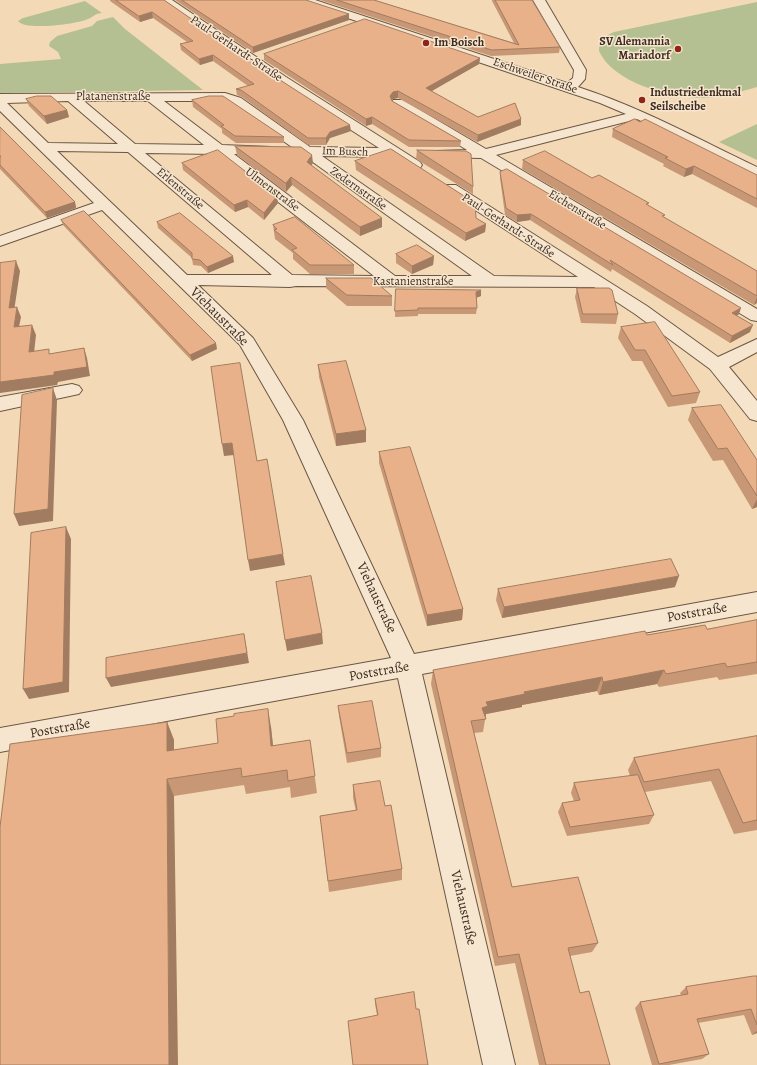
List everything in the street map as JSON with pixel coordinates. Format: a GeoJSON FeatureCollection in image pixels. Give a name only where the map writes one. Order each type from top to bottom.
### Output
{"type":"FeatureCollection","features":[{"type":"Feature","properties":{"kind":"street","name":"Paul-Gerhardt-Straße"},"geometry":{"type":"LineString","coordinates":[[165,0],[282,80],[641,310],[717,365],[757,414]]}},
{"type":"Feature","properties":{"kind":"street","name":"Eschweiler Straße"},"geometry":{"type":"LineString","coordinates":[[304,0],[570,87],[640,115],[757,173]]}},
{"type":"Feature","properties":{"kind":"street"},"geometry":{"type":"LineString","coordinates":[[539,0],[580,70],[579,79],[570,87]]}},
{"type":"Feature","properties":{"kind":"street"},"geometry":{"type":"LineString","coordinates":[[344,28],[366,20]]}},
{"type":"Feature","properties":{"kind":"street"},"geometry":{"type":"LineString","coordinates":[[253,59],[268,54]]}},
{"type":"Feature","properties":{"kind":"street","name":"Erlenstraße"},"geometry":{"type":"LineString","coordinates":[[71,97],[290,282]]}},
{"type":"Feature","properties":{"kind":"street","name":"Platanenstraße"},"geometry":{"type":"LineString","coordinates":[[1,98],[225,97]]}},
{"type":"Feature","properties":{"kind":"street","name":"Zedernstraße"},"geometry":{"type":"LineString","coordinates":[[225,97],[236,101],[304,151],[491,282]]}},
{"type":"Feature","properties":{"kind":"street","name":"Viehaustraße"},"geometry":{"type":"LineString","coordinates":[[1,98],[0,104],[247,342],[293,420],[408,667],[499,1065]]}},
{"type":"Feature","properties":{"kind":"street","name":"Ulmenstraße"},"geometry":{"type":"LineString","coordinates":[[152,98],[392,282]]}},
{"type":"Feature","properties":{"kind":"street","name":"Eichenstraße"},"geometry":{"type":"LineString","coordinates":[[398,103],[757,316]]}},
{"type":"Feature","properties":{"kind":"street","name":"Im Busch"},"geometry":{"type":"LineString","coordinates":[[46,147],[216,148],[484,154],[640,115]]}},
{"type":"Feature","properties":{"kind":"street"},"geometry":{"type":"LineString","coordinates":[[0,241],[105,204]]}},
{"type":"Feature","properties":{"kind":"street","name":"Kastanienstraße"},"geometry":{"type":"LineString","coordinates":[[183,280],[290,282],[596,282]]}},
{"type":"Feature","properties":{"kind":"street"},"geometry":{"type":"LineString","coordinates":[[717,365],[757,345]]}},
{"type":"Feature","properties":{"kind":"street"},"geometry":{"type":"LineString","coordinates":[[0,404],[72,390]]}},
{"type":"Feature","properties":{"kind":"street","name":"Poststraße"},"geometry":{"type":"LineString","coordinates":[[0,740],[408,667],[757,602]]}},
{"type":"Feature","properties":{"kind":"green space"},"geometry":{"type":"Polygon","coordinates":[[[85,1],[102,13],[82,21],[52,26],[30,26],[22,24],[18,21],[23,18],[85,1]]]}},
{"type":"Feature","properties":{"kind":"green space","name":"SV Alemannia Mariadorf"},"geometry":{"type":"Polygon","coordinates":[[[757,2],[757,87],[710,98],[690,97],[660,92],[630,80],[617,72],[606,62],[599,51],[600,44],[603,39],[614,32],[757,2]]]}},
{"type":"Feature","properties":{"kind":"green space"},"geometry":{"type":"Polygon","coordinates":[[[113,17],[125,29],[203,90],[0,93],[0,64],[61,59],[58,52],[49,46],[50,42],[57,36],[92,26],[97,21],[113,17]]]}},
{"type":"Feature","properties":{"kind":"green space"},"geometry":{"type":"Polygon","coordinates":[[[757,124],[757,160],[719,142],[757,124]]]}},
{"type":"Feature","properties":{"kind":"building"},"geometry":{"type":"Polygon","coordinates":[[[116,0],[164,0],[277,78],[350,125],[330,132],[326,138],[308,138],[241,90],[236,89],[254,84],[213,55],[199,59],[180,44],[193,41],[152,12],[139,16],[116,0]]]}},
{"type":"Feature","properties":{"kind":"building"},"geometry":{"type":"Polygon","coordinates":[[[182,0],[306,0],[349,14],[253,47],[182,0]]]}},
{"type":"Feature","properties":{"kind":"building"},"geometry":{"type":"Polygon","coordinates":[[[337,0],[374,0],[519,45],[495,0],[532,0],[560,47],[492,50],[337,0]]]}},
{"type":"Feature","properties":{"kind":"building"},"geometry":{"type":"Polygon","coordinates":[[[365,19],[480,58],[426,88],[478,117],[515,103],[521,119],[478,135],[398,91],[393,92],[390,96],[392,101],[461,141],[409,140],[372,117],[366,119],[264,54],[365,19]]]}},
{"type":"Feature","properties":{"kind":"building"},"geometry":{"type":"Polygon","coordinates":[[[37,96],[51,96],[67,110],[44,116],[26,99],[37,96]]]}},
{"type":"Feature","properties":{"kind":"building"},"geometry":{"type":"Polygon","coordinates":[[[209,96],[223,96],[284,137],[235,136],[221,126],[224,125],[192,100],[209,96]]]}},
{"type":"Feature","properties":{"kind":"building"},"geometry":{"type":"Polygon","coordinates":[[[635,119],[640,122],[645,119],[757,175],[757,199],[694,166],[686,169],[665,158],[668,157],[613,129],[635,119]]]}},
{"type":"Feature","properties":{"kind":"building"},"geometry":{"type":"Polygon","coordinates":[[[0,127],[75,202],[45,212],[0,165],[0,127]]]}},
{"type":"Feature","properties":{"kind":"building"},"geometry":{"type":"Polygon","coordinates":[[[235,146],[301,147],[312,155],[307,162],[382,218],[360,227],[291,177],[286,183],[235,146]]]}},
{"type":"Feature","properties":{"kind":"building"},"geometry":{"type":"Polygon","coordinates":[[[391,149],[475,203],[476,218],[486,224],[466,233],[355,161],[391,149]]]}},
{"type":"Feature","properties":{"kind":"building"},"geometry":{"type":"Polygon","coordinates":[[[218,150],[277,196],[264,213],[247,200],[234,205],[182,163],[218,150]]]}},
{"type":"Feature","properties":{"kind":"building"},"geometry":{"type":"Polygon","coordinates":[[[417,150],[466,151],[471,154],[473,186],[417,150]]]}},
{"type":"Feature","properties":{"kind":"building"},"geometry":{"type":"Polygon","coordinates":[[[545,151],[592,178],[599,175],[649,203],[646,204],[665,215],[662,216],[757,271],[757,296],[523,160],[545,151]]]}},
{"type":"Feature","properties":{"kind":"building"},"geometry":{"type":"Polygon","coordinates":[[[507,169],[741,308],[732,313],[753,325],[732,336],[610,260],[613,265],[531,214],[517,215],[506,208],[500,172],[507,169]]]}},
{"type":"Feature","properties":{"kind":"building"},"geometry":{"type":"Polygon","coordinates":[[[84,211],[216,343],[190,355],[61,220],[84,211]]]}},
{"type":"Feature","properties":{"kind":"building"},"geometry":{"type":"Polygon","coordinates":[[[180,213],[233,256],[207,267],[200,260],[192,259],[192,253],[157,222],[180,213]]]}},
{"type":"Feature","properties":{"kind":"building"},"geometry":{"type":"Polygon","coordinates":[[[295,217],[354,265],[310,265],[292,250],[297,248],[274,230],[277,229],[273,225],[295,217]]]}},
{"type":"Feature","properties":{"kind":"building"},"geometry":{"type":"Polygon","coordinates":[[[417,245],[434,256],[412,266],[396,254],[417,245]]]}},
{"type":"Feature","properties":{"kind":"building"},"geometry":{"type":"Polygon","coordinates":[[[16,261],[9,308],[17,307],[14,327],[32,325],[29,352],[49,349],[49,354],[84,348],[87,367],[54,372],[54,375],[0,382],[0,263],[16,261]]]}},
{"type":"Feature","properties":{"kind":"building"},"geometry":{"type":"Polygon","coordinates":[[[326,278],[371,278],[392,296],[347,295],[326,278]]]}},
{"type":"Feature","properties":{"kind":"building"},"geometry":{"type":"Polygon","coordinates":[[[577,288],[609,288],[612,290],[618,314],[583,314],[577,288]]]}},
{"type":"Feature","properties":{"kind":"building"},"geometry":{"type":"Polygon","coordinates":[[[396,289],[481,290],[476,292],[477,308],[418,308],[418,310],[395,311],[396,289]]]}},
{"type":"Feature","properties":{"kind":"building"},"geometry":{"type":"Polygon","coordinates":[[[655,322],[700,392],[672,396],[645,350],[635,350],[621,327],[655,322]]]}},
{"type":"Feature","properties":{"kind":"building"},"geometry":{"type":"Polygon","coordinates":[[[346,361],[366,430],[336,434],[318,365],[346,361]]]}},
{"type":"Feature","properties":{"kind":"building"},"geometry":{"type":"Polygon","coordinates":[[[240,363],[257,461],[267,459],[283,554],[248,560],[232,443],[222,444],[211,367],[240,363]]]}},
{"type":"Feature","properties":{"kind":"building"},"geometry":{"type":"Polygon","coordinates":[[[53,388],[48,509],[14,514],[22,395],[53,388]]]}},
{"type":"Feature","properties":{"kind":"building"},"geometry":{"type":"Polygon","coordinates":[[[721,405],[757,460],[757,496],[727,448],[718,449],[692,408],[721,405]]]}},
{"type":"Feature","properties":{"kind":"building"},"geometry":{"type":"Polygon","coordinates":[[[410,447],[463,609],[427,615],[379,452],[410,447]]]}},
{"type":"Feature","properties":{"kind":"building"},"geometry":{"type":"Polygon","coordinates":[[[66,527],[63,682],[23,689],[31,533],[66,527]]]}},
{"type":"Feature","properties":{"kind":"building"},"geometry":{"type":"Polygon","coordinates":[[[671,559],[679,576],[504,607],[498,589],[671,559]]]}},
{"type":"Feature","properties":{"kind":"building"},"geometry":{"type":"Polygon","coordinates":[[[311,576],[322,633],[285,640],[276,582],[311,576]]]}},
{"type":"Feature","properties":{"kind":"building"},"geometry":{"type":"Polygon","coordinates":[[[757,620],[757,662],[727,667],[725,663],[666,674],[664,670],[603,682],[602,677],[524,692],[525,694],[486,702],[488,706],[482,708],[486,719],[471,721],[512,887],[578,877],[598,943],[568,948],[580,993],[589,991],[610,1065],[546,1065],[519,954],[498,957],[433,670],[645,631],[647,635],[705,625],[707,629],[757,620]]]}},
{"type":"Feature","properties":{"kind":"building"},"geometry":{"type":"Polygon","coordinates":[[[244,634],[247,653],[106,678],[106,658],[244,634]]]}},
{"type":"Feature","properties":{"kind":"building"},"geometry":{"type":"Polygon","coordinates":[[[372,701],[381,748],[347,753],[338,706],[372,701]]]}},
{"type":"Feature","properties":{"kind":"building"},"geometry":{"type":"Polygon","coordinates":[[[268,709],[271,746],[310,740],[315,776],[288,781],[287,770],[242,777],[241,768],[167,779],[169,1065],[0,1065],[0,827],[10,744],[167,722],[167,751],[218,743],[216,719],[234,716],[234,714],[268,709]]]}},
{"type":"Feature","properties":{"kind":"building"},"geometry":{"type":"Polygon","coordinates":[[[757,736],[757,820],[743,823],[719,769],[644,782],[634,758],[757,736]]]}},
{"type":"Feature","properties":{"kind":"building"},"geometry":{"type":"Polygon","coordinates":[[[638,775],[654,815],[570,827],[562,803],[580,800],[574,783],[638,775]]]}},
{"type":"Feature","properties":{"kind":"building"},"geometry":{"type":"Polygon","coordinates":[[[380,781],[385,806],[391,805],[402,869],[328,881],[320,816],[357,810],[353,785],[380,781]]]}},
{"type":"Feature","properties":{"kind":"building"},"geometry":{"type":"Polygon","coordinates":[[[757,976],[757,1025],[751,1009],[697,1019],[709,1054],[659,1064],[640,1002],[688,994],[686,987],[757,976]]]}},
{"type":"Feature","properties":{"kind":"building"},"geometry":{"type":"Polygon","coordinates":[[[414,992],[416,1009],[419,1009],[428,1065],[353,1065],[348,1021],[378,1015],[375,999],[414,992]]]}},
{"type":"Feature","properties":{"kind":"place","name":"Im Boisch"},"geometry":{"type":"Point","coordinates":[426,43]}},
{"type":"Feature","properties":{"kind":"place","name":"SV Alemannia Mariadorf"},"geometry":{"type":"Point","coordinates":[678,49]}},
{"type":"Feature","properties":{"kind":"place","name":"Industriedenkmal Seilscheibe"},"geometry":{"type":"Point","coordinates":[642,100]}}]}
